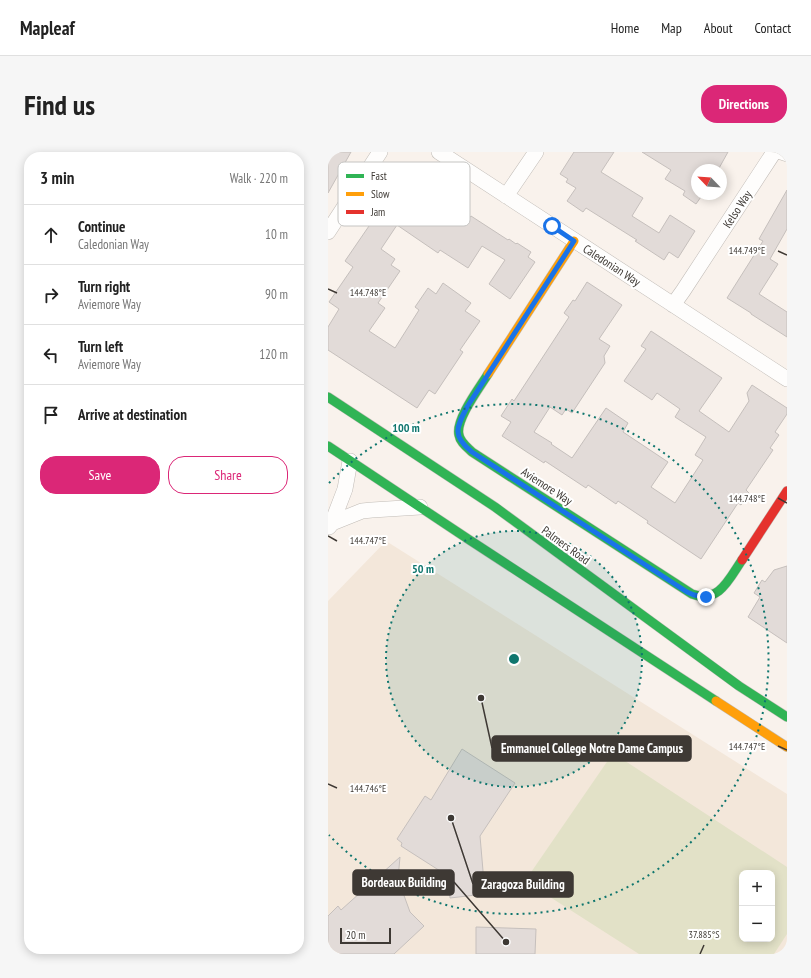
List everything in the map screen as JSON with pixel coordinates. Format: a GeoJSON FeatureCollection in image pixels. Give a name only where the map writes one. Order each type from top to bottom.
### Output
{"type":"FeatureCollection","features":[{"type":"Feature","properties":{"kind":"main road","name":"Aviemore Way"},"geometry":{"type":"LineString","coordinates":[[574,241],[467,407],[459,423],[458,435],[461,441],[472,452],[687,592],[700,597],[706,597],[714,594],[725,586],[787,492]]}},
{"type":"Feature","properties":{"kind":"main road","name":"Palmers Road"},"geometry":{"type":"LineString","coordinates":[[328,396],[496,508],[739,686],[787,717]]}},
{"type":"Feature","properties":{"kind":"main road"},"geometry":{"type":"LineString","coordinates":[[328,446],[420,508],[787,747]]}},
{"type":"Feature","properties":{"kind":"main road"},"geometry":{"type":"LineString","coordinates":[[739,686],[773,697]]}},
{"type":"Feature","properties":{"kind":"street"},"geometry":{"type":"LineString","coordinates":[[374,162],[380,152]]}},
{"type":"Feature","properties":{"kind":"street","name":"Caledonian Way"},"geometry":{"type":"LineString","coordinates":[[439,152],[454,162]]}},
{"type":"Feature","properties":{"kind":"street"},"geometry":{"type":"LineString","coordinates":[[506,196],[536,152]]}},
{"type":"Feature","properties":{"kind":"street","name":"Kelso Way"},"geometry":{"type":"LineString","coordinates":[[673,305],[774,152]]}},
{"type":"Feature","properties":{"kind":"street"},"geometry":{"type":"LineString","coordinates":[[781,152],[787,154]]}},
{"type":"Feature","properties":{"kind":"street","name":"Caledonian Way"},"geometry":{"type":"LineString","coordinates":[[470,172],[786,379]]}},
{"type":"Feature","properties":{"kind":"street"},"geometry":{"type":"LineString","coordinates":[[328,232],[338,217]]}},
{"type":"Feature","properties":{"kind":"street"},"geometry":{"type":"LineString","coordinates":[[330,526],[345,489],[350,461]]}},
{"type":"Feature","properties":{"kind":"street"},"geometry":{"type":"LineString","coordinates":[[330,526],[362,511],[420,508]]}},
{"type":"Feature","properties":{"kind":"shaded area"},"geometry":{"type":"Polygon","coordinates":[[[386,541],[787,794],[787,954],[328,954],[328,601],[386,541]]]}},
{"type":"Feature","properties":{"kind":"green space"},"geometry":{"type":"Polygon","coordinates":[[[613,753],[787,867],[787,934],[774,954],[639,954],[525,881],[613,753]]]}},
{"type":"Feature","properties":{"kind":"building"},"geometry":{"type":"Polygon","coordinates":[[[328,152],[351,152],[345,162],[338,162],[338,175],[328,193],[328,152]]]}},
{"type":"Feature","properties":{"kind":"building"},"geometry":{"type":"Polygon","coordinates":[[[574,152],[614,152],[601,172],[643,198],[632,216],[659,233],[670,215],[695,231],[678,258],[669,252],[664,260],[635,241],[637,240],[586,208],[583,212],[567,201],[576,188],[566,182],[568,179],[560,174],[574,152]]]}},
{"type":"Feature","properties":{"kind":"building"},"geometry":{"type":"Polygon","coordinates":[[[642,152],[728,152],[721,164],[691,164],[691,200],[699,200],[696,204],[683,195],[685,191],[665,179],[671,170],[642,152]]]}},
{"type":"Feature","properties":{"kind":"building"},"geometry":{"type":"Polygon","coordinates":[[[787,190],[787,229],[770,259],[778,264],[759,294],[787,312],[787,337],[727,298],[763,241],[759,239],[787,190]]]}},
{"type":"Feature","properties":{"kind":"building"},"geometry":{"type":"Polygon","coordinates":[[[471,216],[508,240],[509,239],[516,244],[517,243],[531,252],[528,257],[535,262],[510,299],[489,284],[505,260],[482,246],[468,268],[440,250],[438,253],[398,226],[470,226],[471,216]]]}},
{"type":"Feature","properties":{"kind":"building"},"geometry":{"type":"Polygon","coordinates":[[[369,226],[396,226],[381,249],[395,259],[391,265],[400,271],[378,303],[385,308],[369,331],[395,348],[419,310],[415,307],[428,288],[436,294],[443,283],[471,303],[465,311],[480,321],[460,350],[463,352],[435,394],[429,390],[417,408],[328,350],[328,327],[339,309],[329,302],[353,267],[345,261],[369,226]]]}},
{"type":"Feature","properties":{"kind":"building"},"geometry":{"type":"Polygon","coordinates":[[[587,282],[622,305],[599,339],[610,346],[604,356],[605,363],[572,413],[566,409],[562,415],[550,407],[534,432],[572,458],[606,408],[628,423],[623,432],[668,462],[651,487],[675,503],[703,460],[695,455],[706,437],[675,417],[680,409],[657,393],[652,400],[624,381],[646,349],[641,346],[651,331],[722,378],[699,411],[729,432],[749,401],[747,393],[752,385],[787,408],[787,414],[775,432],[779,435],[770,448],[773,450],[746,490],[749,493],[741,505],[738,503],[701,559],[647,523],[648,521],[618,501],[616,504],[588,485],[586,488],[545,461],[544,463],[502,436],[511,422],[501,416],[512,399],[514,401],[569,317],[564,313],[573,300],[575,301],[587,282]]]}},
{"type":"Feature","properties":{"kind":"building"},"geometry":{"type":"Polygon","coordinates":[[[787,566],[787,643],[748,617],[760,597],[754,593],[762,580],[765,582],[774,570],[787,566]]]}},
{"type":"Feature","properties":{"kind":"building"},"geometry":{"type":"Polygon","coordinates":[[[462,749],[515,783],[480,836],[485,894],[450,898],[448,876],[401,846],[402,843],[397,839],[425,796],[431,800],[462,749]]]}},
{"type":"Feature","properties":{"kind":"building"},"geometry":{"type":"Polygon","coordinates":[[[400,857],[398,879],[410,912],[424,926],[394,954],[328,954],[328,916],[338,906],[341,910],[400,857]]]}},
{"type":"Feature","properties":{"kind":"building"},"geometry":{"type":"Polygon","coordinates":[[[476,927],[536,929],[535,954],[476,954],[476,927]]]}},
{"type":"Feature","properties":{"kind":"traffic: fast"},"geometry":{"type":"LineString","coordinates":[[488,374],[464,413],[459,429],[461,440],[472,452],[692,594],[709,596],[716,593],[728,582],[742,560]]}},
{"type":"Feature","properties":{"kind":"traffic: fast"},"geometry":{"type":"LineString","coordinates":[[328,397],[495,507],[739,686],[787,717]]}},
{"type":"Feature","properties":{"kind":"traffic: fast"},"geometry":{"type":"LineString","coordinates":[[328,446],[716,701]]}},
{"type":"Feature","properties":{"kind":"traffic: slow"},"geometry":{"type":"LineString","coordinates":[[488,374],[574,241]]}},
{"type":"Feature","properties":{"kind":"traffic: slow"},"geometry":{"type":"LineString","coordinates":[[716,701],[787,747]]}},
{"type":"Feature","properties":{"kind":"traffic: jam"},"geometry":{"type":"LineString","coordinates":[[742,560],[787,491]]}},
{"type":"Feature","properties":{"kind":"place","name":"Emmanuel College Notre Dame Campus"},"geometry":{"type":"Point","coordinates":[481,698]}},
{"type":"Feature","properties":{"kind":"place","name":"Zaragoza Building"},"geometry":{"type":"Point","coordinates":[451,818]}},
{"type":"Feature","properties":{"kind":"place","name":"Bordeaux Building"},"geometry":{"type":"Point","coordinates":[506,942]}},
{"type":"Feature","properties":{"kind":"route"},"geometry":{"type":"LineString","coordinates":[[552,226],[574,241],[467,407],[459,423],[458,435],[465,446],[472,452],[687,592],[700,597],[706,597]]}}]}
